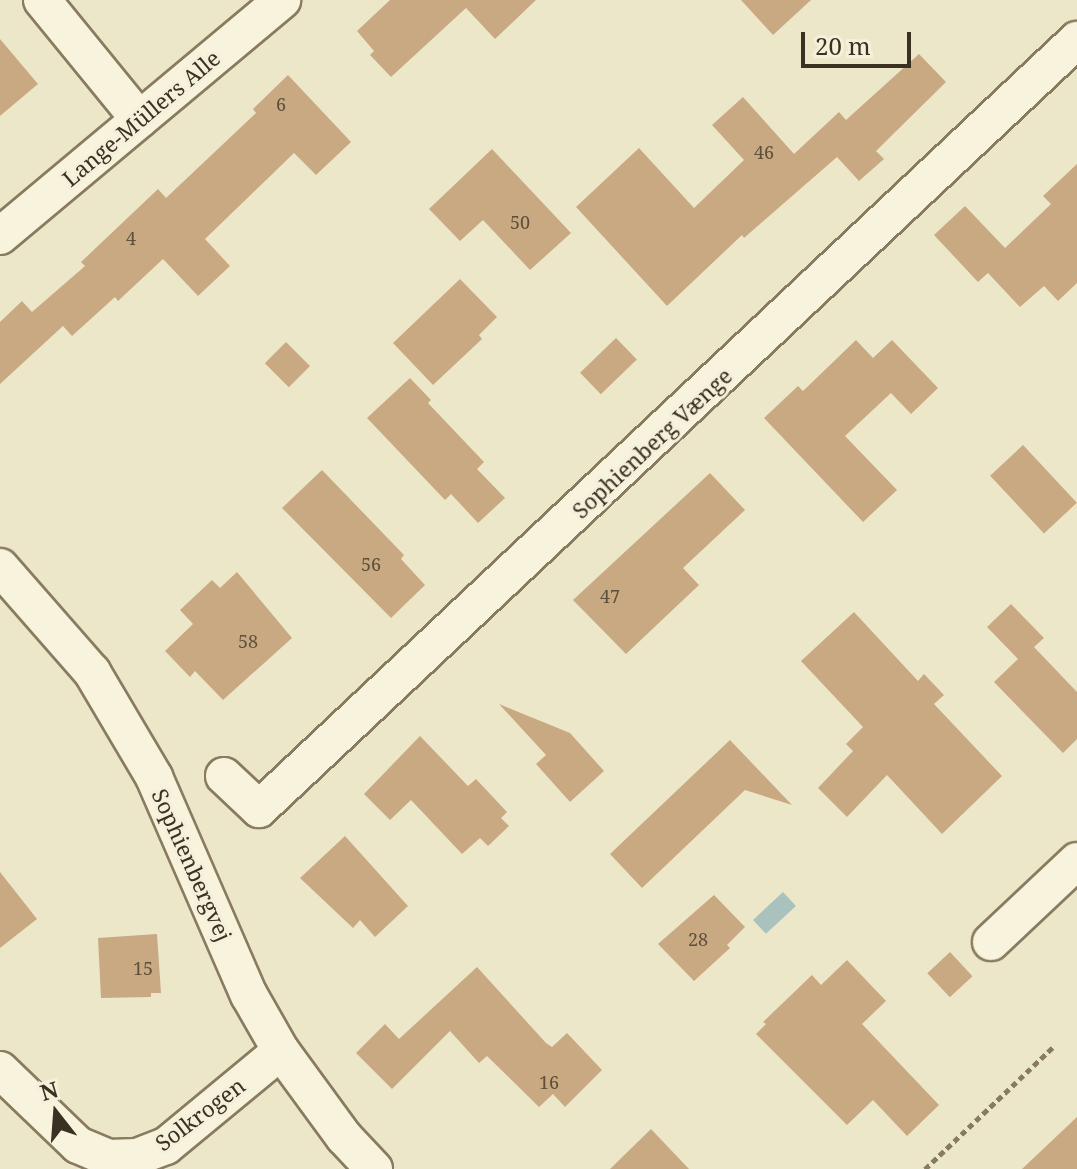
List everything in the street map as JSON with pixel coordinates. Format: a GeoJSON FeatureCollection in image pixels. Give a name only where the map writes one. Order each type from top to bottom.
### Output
{"type":"FeatureCollection","features":[{"type":"Feature","properties":{"kind":"street"},"geometry":{"type":"LineString","coordinates":[[42,0],[139,119]]}},
{"type":"Feature","properties":{"kind":"street","name":"Lange-Müllers Alle"},"geometry":{"type":"LineString","coordinates":[[0,236],[282,0]]}},
{"type":"Feature","properties":{"kind":"street","name":"Sophienberg Vænge"},"geometry":{"type":"LineString","coordinates":[[224,776],[259,809],[1077,40]]}},
{"type":"Feature","properties":{"kind":"street","name":"Sophienbergvej"},"geometry":{"type":"LineString","coordinates":[[0,567],[92,672],[154,777],[249,995],[281,1051],[344,1137],[374,1169]]}},
{"type":"Feature","properties":{"kind":"street"},"geometry":{"type":"LineString","coordinates":[[991,942],[1077,861]]}},
{"type":"Feature","properties":{"kind":"street","name":"Solkrogen"},"geometry":{"type":"LineString","coordinates":[[0,1070],[78,1145],[108,1158],[137,1157],[166,1146],[281,1051]]}},
{"type":"Feature","properties":{"kind":"path"},"geometry":{"type":"LineString","coordinates":[[925,1169],[1054,1046]]}},
{"type":"Feature","properties":{"kind":"water"},"geometry":{"type":"Polygon","coordinates":[[[783,892],[796,906],[766,934],[753,920],[783,892]]]}},
{"type":"Feature","properties":{"kind":"building"},"geometry":{"type":"Polygon","coordinates":[[[390,0],[536,0],[495,39],[466,8],[391,77],[370,55],[374,51],[357,31],[390,0]]]}},
{"type":"Feature","properties":{"kind":"building"},"geometry":{"type":"Polygon","coordinates":[[[741,0],[811,0],[773,35],[741,0]]]}},
{"type":"Feature","properties":{"kind":"building"},"geometry":{"type":"Polygon","coordinates":[[[0,39],[38,84],[0,116],[0,39]]]}},
{"type":"Feature","properties":{"kind":"building"},"geometry":{"type":"Polygon","coordinates":[[[919,54],[946,82],[876,151],[884,159],[859,181],[837,157],[744,238],[742,235],[667,306],[576,207],[639,148],[694,208],[744,160],[712,125],[743,97],[794,154],[839,112],[846,120],[919,54]]]}},
{"type":"Feature","properties":{"kind":"building"},"geometry":{"type":"Polygon","coordinates":[[[288,75],[351,142],[316,175],[294,153],[205,239],[230,266],[198,296],[163,259],[118,301],[115,297],[72,336],[63,326],[0,384],[0,322],[22,301],[32,312],[85,266],[81,262],[158,189],[166,198],[256,113],[253,109],[288,75]]]}},
{"type":"Feature","properties":{"kind":"building"},"geometry":{"type":"Polygon","coordinates":[[[492,149],[571,233],[530,270],[483,220],[460,241],[429,209],[492,149]]]}},
{"type":"Feature","properties":{"kind":"building"},"geometry":{"type":"Polygon","coordinates":[[[1077,164],[1077,283],[1058,301],[1044,286],[1020,307],[988,273],[978,282],[934,235],[965,206],[1005,248],[1051,204],[1043,196],[1077,164]]]}},
{"type":"Feature","properties":{"kind":"building"},"geometry":{"type":"Polygon","coordinates":[[[460,279],[497,317],[479,335],[482,339],[433,385],[393,343],[460,279]]]}},
{"type":"Feature","properties":{"kind":"building"},"geometry":{"type":"Polygon","coordinates":[[[616,338],[637,360],[601,394],[580,373],[616,338]]]}},
{"type":"Feature","properties":{"kind":"building"},"geometry":{"type":"Polygon","coordinates":[[[856,340],[873,358],[892,340],[938,388],[911,414],[891,393],[845,436],[897,490],[863,522],[764,418],[798,386],[803,391],[856,340]]]}},
{"type":"Feature","properties":{"kind":"building"},"geometry":{"type":"Polygon","coordinates":[[[286,342],[310,366],[289,387],[265,363],[286,342]]]}},
{"type":"Feature","properties":{"kind":"building"},"geometry":{"type":"Polygon","coordinates":[[[410,378],[431,400],[428,403],[484,462],[477,469],[505,498],[478,523],[451,494],[445,500],[367,418],[410,378]]]}},
{"type":"Feature","properties":{"kind":"building"},"geometry":{"type":"Polygon","coordinates":[[[1023,445],[1077,503],[1044,533],[990,476],[1023,445]]]}},
{"type":"Feature","properties":{"kind":"building"},"geometry":{"type":"Polygon","coordinates":[[[322,470],[404,555],[401,559],[425,585],[391,618],[282,508],[322,470]]]}},
{"type":"Feature","properties":{"kind":"building"},"geometry":{"type":"Polygon","coordinates":[[[710,473],[745,510],[683,568],[699,585],[626,654],[573,600],[710,473]]]}},
{"type":"Feature","properties":{"kind":"building"},"geometry":{"type":"Polygon","coordinates":[[[237,572],[292,638],[223,700],[195,671],[190,677],[165,651],[193,624],[180,610],[212,580],[220,588],[237,572]]]}},
{"type":"Feature","properties":{"kind":"building"},"geometry":{"type":"Polygon","coordinates":[[[1011,604],[1044,638],[1034,647],[1077,692],[1077,739],[1063,753],[994,682],[1018,659],[987,627],[1011,604]]]}},
{"type":"Feature","properties":{"kind":"building"},"geometry":{"type":"Polygon","coordinates":[[[854,612],[918,681],[924,674],[944,695],[934,704],[1002,776],[942,834],[887,775],[847,817],[818,788],[853,751],[846,744],[863,727],[801,661],[854,612]]]}},
{"type":"Feature","properties":{"kind":"building"},"geometry":{"type":"Polygon","coordinates":[[[499,704],[570,733],[604,771],[570,802],[536,764],[546,755],[499,704]]]}},
{"type":"Feature","properties":{"kind":"building"},"geometry":{"type":"Polygon","coordinates":[[[420,736],[468,786],[476,779],[507,812],[501,818],[509,826],[488,846],[480,838],[462,854],[411,800],[390,820],[364,794],[420,736]]]}},
{"type":"Feature","properties":{"kind":"building"},"geometry":{"type":"Polygon","coordinates":[[[730,740],[792,805],[745,790],[642,888],[610,854],[730,740]]]}},
{"type":"Feature","properties":{"kind":"building"},"geometry":{"type":"Polygon","coordinates":[[[345,836],[408,906],[375,937],[360,920],[353,928],[300,878],[345,836]]]}},
{"type":"Feature","properties":{"kind":"building"},"geometry":{"type":"Polygon","coordinates":[[[0,872],[37,919],[0,948],[0,872]]]}},
{"type":"Feature","properties":{"kind":"building"},"geometry":{"type":"Polygon","coordinates":[[[714,895],[745,927],[727,945],[730,948],[694,981],[658,944],[714,895]]]}},
{"type":"Feature","properties":{"kind":"building"},"geometry":{"type":"Polygon","coordinates":[[[157,934],[161,993],[151,993],[151,997],[101,998],[98,938],[157,934]]]}},
{"type":"Feature","properties":{"kind":"building"},"geometry":{"type":"Polygon","coordinates":[[[950,952],[973,976],[950,997],[927,973],[950,952]]]}},
{"type":"Feature","properties":{"kind":"building"},"geometry":{"type":"Polygon","coordinates":[[[847,960],[886,1001],[862,1024],[939,1105],[907,1136],[873,1100],[847,1125],[756,1034],[766,1024],[763,1022],[812,975],[821,985],[847,960]]]}},
{"type":"Feature","properties":{"kind":"building"},"geometry":{"type":"Polygon","coordinates":[[[477,967],[546,1043],[552,1047],[567,1033],[602,1070],[565,1107],[553,1094],[539,1107],[487,1056],[479,1063],[450,1031],[392,1089],[356,1053],[385,1024],[399,1039],[477,967]]]}},
{"type":"Feature","properties":{"kind":"building"},"geometry":{"type":"Polygon","coordinates":[[[1077,1117],[1077,1169],[1022,1169],[1077,1117]]]}},
{"type":"Feature","properties":{"kind":"building"},"geometry":{"type":"Polygon","coordinates":[[[651,1129],[689,1169],[610,1169],[651,1129]]]}}]}
